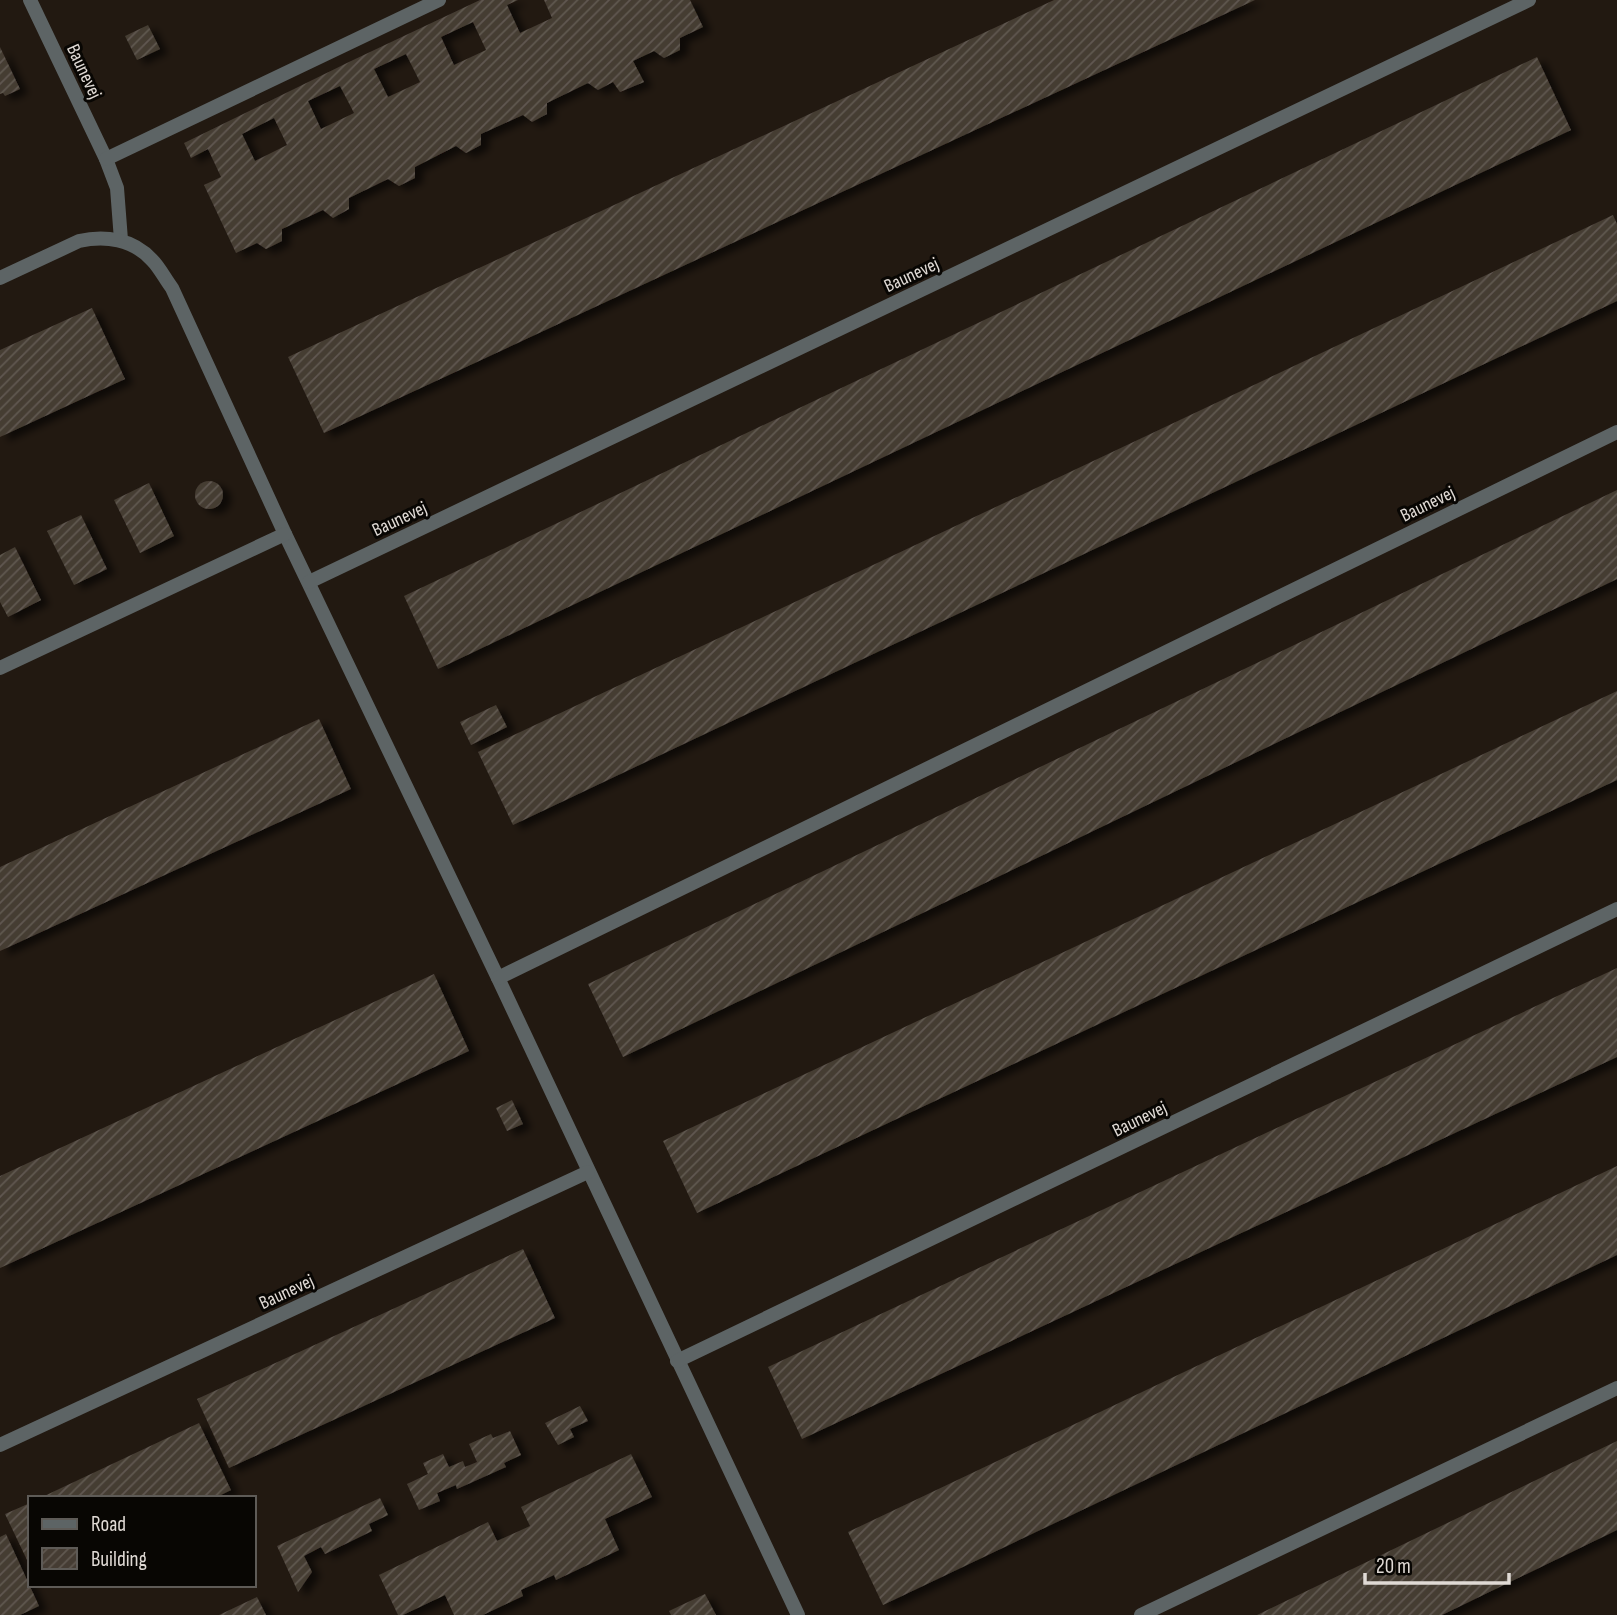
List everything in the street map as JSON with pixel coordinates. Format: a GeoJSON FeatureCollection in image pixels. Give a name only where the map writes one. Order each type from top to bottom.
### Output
{"type":"FeatureCollection","features":[{"type":"Feature","properties":{"kind":"street","name":"Baunevej"},"geometry":{"type":"LineString","coordinates":[[30,0],[106,159],[117,188],[121,240]]}},
{"type":"Feature","properties":{"kind":"street"},"geometry":{"type":"LineString","coordinates":[[106,159],[439,0]]}},
{"type":"Feature","properties":{"kind":"street","name":"Baunevej"},"geometry":{"type":"LineString","coordinates":[[309,582],[1529,0]]}},
{"type":"Feature","properties":{"kind":"street"},"geometry":{"type":"LineString","coordinates":[[0,278],[79,241],[107,238],[121,240],[151,259],[172,288],[285,534],[798,1615]]}},
{"type":"Feature","properties":{"kind":"street","name":"Baunevej"},"geometry":{"type":"LineString","coordinates":[[498,978],[1617,432]]}},
{"type":"Feature","properties":{"kind":"street"},"geometry":{"type":"LineString","coordinates":[[0,668],[285,534]]}},
{"type":"Feature","properties":{"kind":"street","name":"Baunevej"},"geometry":{"type":"LineString","coordinates":[[677,1362],[1617,909]]}},
{"type":"Feature","properties":{"kind":"street","name":"Baunevej"},"geometry":{"type":"LineString","coordinates":[[0,1445],[588,1172]]}},
{"type":"Feature","properties":{"kind":"street"},"geometry":{"type":"LineString","coordinates":[[1141,1615],[1617,1388]]}},
{"type":"Feature","properties":{"kind":"building"},"geometry":{"type":"Polygon","coordinates":[[[480,0],[518,0],[507,5],[520,33],[552,18],[544,0],[690,0],[703,27],[680,38],[680,50],[664,58],[654,51],[633,61],[644,82],[620,92],[613,82],[598,90],[588,83],[547,103],[547,114],[532,122],[523,115],[481,134],[481,145],[466,153],[456,146],[415,167],[415,178],[399,186],[388,179],[349,198],[349,209],[333,218],[323,210],[282,229],[282,241],[266,249],[257,243],[236,253],[204,185],[221,177],[208,149],[191,158],[184,143],[480,0]],[[473,22],[441,37],[454,65],[486,50],[473,22]],[[406,54],[374,69],[388,97],[420,82],[406,54]],[[340,86],[308,101],[321,129],[354,113],[340,86]],[[274,118],[242,134],[255,161],[287,145],[274,118]]]}},
{"type":"Feature","properties":{"kind":"building"},"geometry":{"type":"Polygon","coordinates":[[[1054,0],[1255,0],[324,433],[288,357],[1054,0]]]}},
{"type":"Feature","properties":{"kind":"building"},"geometry":{"type":"Polygon","coordinates":[[[148,25],[160,49],[137,60],[125,36],[148,25]]]}},
{"type":"Feature","properties":{"kind":"building"},"geometry":{"type":"Polygon","coordinates":[[[0,47],[20,89],[5,96],[0,94],[0,47]]]}},
{"type":"Feature","properties":{"kind":"building"},"geometry":{"type":"Polygon","coordinates":[[[1537,57],[1571,130],[438,669],[404,596],[1537,57]]]}},
{"type":"Feature","properties":{"kind":"building"},"geometry":{"type":"Polygon","coordinates":[[[1613,215],[1617,224],[1617,301],[513,825],[478,752],[1613,215]]]}},
{"type":"Feature","properties":{"kind":"building"},"geometry":{"type":"Polygon","coordinates":[[[92,308],[125,379],[0,437],[0,350],[92,308]]]}},
{"type":"Feature","properties":{"kind":"building"},"geometry":{"type":"Polygon","coordinates":[[[209,481],[219,485],[223,495],[219,505],[209,509],[199,505],[195,495],[199,485],[209,481]]]}},
{"type":"Feature","properties":{"kind":"building"},"geometry":{"type":"Polygon","coordinates":[[[149,483],[174,536],[140,553],[114,500],[149,483]]]}},
{"type":"Feature","properties":{"kind":"building"},"geometry":{"type":"Polygon","coordinates":[[[1617,490],[1617,579],[623,1057],[588,984],[1617,490]]]}},
{"type":"Feature","properties":{"kind":"building"},"geometry":{"type":"Polygon","coordinates":[[[81,515],[107,569],[74,585],[47,531],[81,515]]]}},
{"type":"Feature","properties":{"kind":"building"},"geometry":{"type":"Polygon","coordinates":[[[15,547],[41,600],[8,617],[0,602],[0,555],[15,547]]]}},
{"type":"Feature","properties":{"kind":"building"},"geometry":{"type":"Polygon","coordinates":[[[1617,691],[1617,780],[697,1213],[663,1141],[1617,691]]]}},
{"type":"Feature","properties":{"kind":"building"},"geometry":{"type":"Polygon","coordinates":[[[496,705],[507,727],[471,745],[460,722],[496,705]]]}},
{"type":"Feature","properties":{"kind":"building"},"geometry":{"type":"Polygon","coordinates":[[[319,719],[351,789],[0,951],[0,867],[319,719]]]}},
{"type":"Feature","properties":{"kind":"building"},"geometry":{"type":"Polygon","coordinates":[[[1617,968],[1617,1057],[802,1439],[768,1367],[1617,968]]]}},
{"type":"Feature","properties":{"kind":"building"},"geometry":{"type":"Polygon","coordinates":[[[434,974],[469,1051],[0,1268],[0,1176],[434,974]]]}},
{"type":"Feature","properties":{"kind":"building"},"geometry":{"type":"Polygon","coordinates":[[[512,1100],[523,1124],[507,1131],[496,1108],[512,1100]]]}},
{"type":"Feature","properties":{"kind":"building"},"geometry":{"type":"Polygon","coordinates":[[[1617,1166],[1617,1255],[883,1605],[848,1532],[1617,1166]]]}},
{"type":"Feature","properties":{"kind":"building"},"geometry":{"type":"Polygon","coordinates":[[[523,1249],[555,1318],[229,1468],[197,1399],[523,1249]]]}},
{"type":"Feature","properties":{"kind":"building"},"geometry":{"type":"Polygon","coordinates":[[[580,1406],[588,1421],[570,1429],[574,1437],[558,1445],[545,1423],[580,1406]]]}},
{"type":"Feature","properties":{"kind":"building"},"geometry":{"type":"Polygon","coordinates":[[[199,1423],[231,1490],[219,1496],[44,1496],[199,1423]]]}},
{"type":"Feature","properties":{"kind":"building"},"geometry":{"type":"Polygon","coordinates":[[[510,1431],[521,1455],[504,1463],[506,1467],[457,1489],[456,1485],[437,1493],[440,1501],[419,1510],[407,1484],[428,1474],[423,1463],[443,1454],[449,1467],[463,1461],[465,1467],[477,1462],[469,1444],[491,1434],[493,1438],[510,1431]]]}},
{"type":"Feature","properties":{"kind":"building"},"geometry":{"type":"Polygon","coordinates":[[[1617,1441],[1617,1530],[1442,1615],[1257,1615],[1617,1441]]]}},
{"type":"Feature","properties":{"kind":"building"},"geometry":{"type":"Polygon","coordinates":[[[631,1454],[652,1497],[605,1519],[619,1550],[556,1580],[554,1575],[521,1590],[523,1596],[483,1615],[454,1615],[445,1595],[398,1615],[379,1575],[488,1522],[497,1541],[530,1526],[521,1507],[631,1454]]]}},
{"type":"Feature","properties":{"kind":"building"},"geometry":{"type":"Polygon","coordinates":[[[380,1498],[388,1515],[369,1524],[372,1531],[325,1554],[321,1547],[304,1556],[312,1572],[298,1592],[277,1546],[380,1498]]]}},
{"type":"Feature","properties":{"kind":"building"},"geometry":{"type":"Polygon","coordinates":[[[28,1504],[28,1562],[5,1514],[28,1504]]]}},
{"type":"Feature","properties":{"kind":"building"},"geometry":{"type":"Polygon","coordinates":[[[6,1534],[39,1606],[20,1615],[0,1615],[0,1537],[6,1534]]]}},
{"type":"Feature","properties":{"kind":"building"},"geometry":{"type":"Polygon","coordinates":[[[705,1594],[716,1615],[671,1615],[669,1611],[705,1594]]]}},
{"type":"Feature","properties":{"kind":"building"},"geometry":{"type":"Polygon","coordinates":[[[257,1597],[266,1615],[219,1615],[257,1597]]]}}]}
